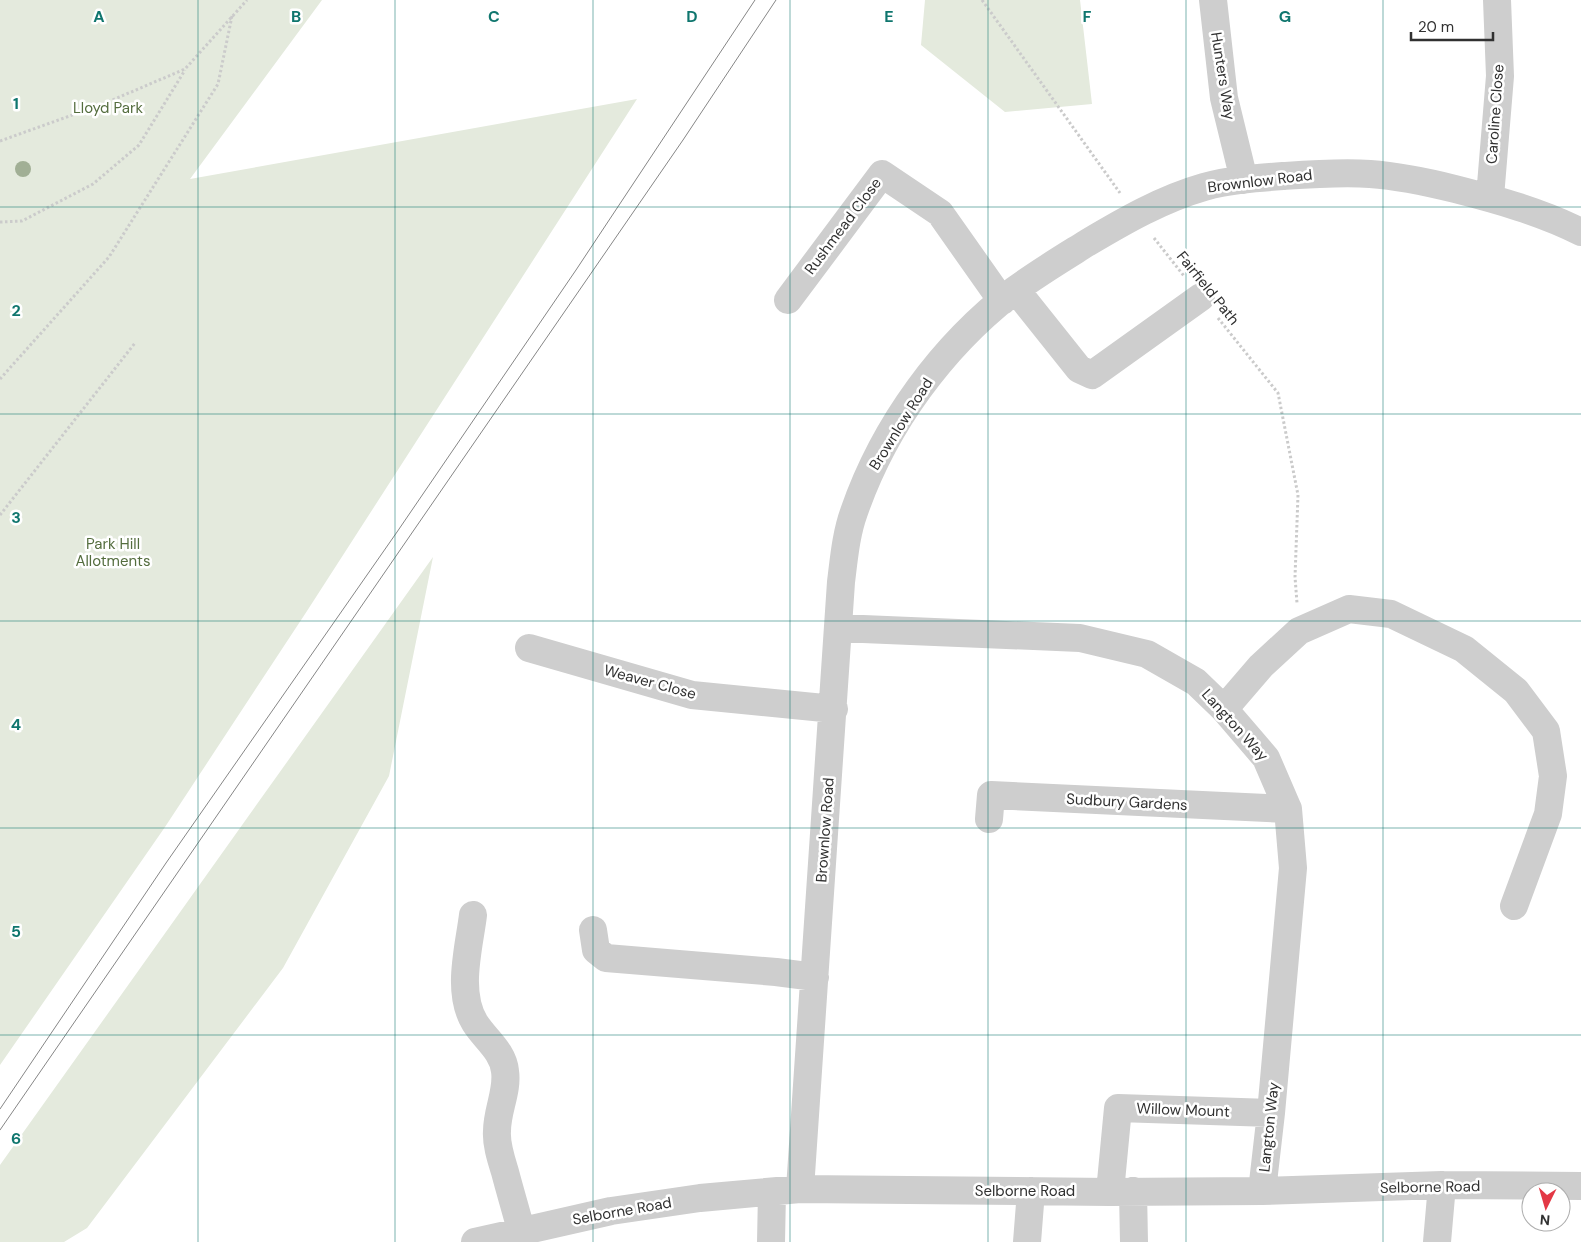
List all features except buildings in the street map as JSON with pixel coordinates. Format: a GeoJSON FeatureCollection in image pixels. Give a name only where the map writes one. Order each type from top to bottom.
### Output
{"type":"FeatureCollection","features":[{"type":"Feature","properties":{"kind":"street","name":"Hunters Way"},"geometry":{"type":"LineString","coordinates":[[1213,0],[1224,98],[1244,180]]}},
{"type":"Feature","properties":{"kind":"street","name":"Caroline Close"},"geometry":{"type":"LineString","coordinates":[[1490,198],[1500,76],[1497,0]]}},
{"type":"Feature","properties":{"kind":"street","name":"Rushmead Close"},"geometry":{"type":"LineString","coordinates":[[788,300],[882,174],[940,213],[1009,295]]}},
{"type":"Feature","properties":{"kind":"street","name":"Brownlow Road"},"geometry":{"type":"LineString","coordinates":[[800,1189],[834,709],[841,582],[846,543],[854,513],[883,447],[929,376],[964,337],[1009,295],[1063,258],[1136,215],[1172,198],[1204,187],[1244,180],[1307,174],[1373,174],[1430,183],[1490,198],[1543,215],[1581,232]]}},
{"type":"Feature","properties":{"kind":"street"},"geometry":{"type":"LineString","coordinates":[[1009,295],[1079,369],[1092,375],[1201,297]]}},
{"type":"Feature","properties":{"kind":"street"},"geometry":{"type":"LineString","coordinates":[[1224,710],[1261,666],[1299,631],[1349,610],[1391,614],[1464,649],[1516,690],[1546,731],[1553,776],[1548,814],[1514,906]]}},
{"type":"Feature","properties":{"kind":"street","name":"Langton Way"},"geometry":{"type":"LineString","coordinates":[[839,628],[1080,638],[1147,654],[1196,682],[1224,710],[1266,758],[1288,809],[1293,868],[1272,1113],[1262,1191]]}},
{"type":"Feature","properties":{"kind":"street","name":"Weaver Close"},"geometry":{"type":"LineString","coordinates":[[529,648],[692,694],[834,709]]}},
{"type":"Feature","properties":{"kind":"street","name":"Sudbury Gardens"},"geometry":{"type":"LineString","coordinates":[[989,820],[991,795],[1288,809]]}},
{"type":"Feature","properties":{"kind":"street"},"geometry":{"type":"LineString","coordinates":[[473,914],[466,968],[466,996],[475,1022],[498,1052],[505,1069],[506,1086],[496,1132],[521,1230]]}},
{"type":"Feature","properties":{"kind":"street"},"geometry":{"type":"LineString","coordinates":[[593,930],[596,950],[606,958],[776,972],[815,978]]}},
{"type":"Feature","properties":{"kind":"street","name":"Willow Mount"},"geometry":{"type":"LineString","coordinates":[[1122,1192],[1118,1108],[1272,1113]]}},
{"type":"Feature","properties":{"kind":"street"},"geometry":{"type":"LineString","coordinates":[[1438,1242],[1442,1185]]}},
{"type":"Feature","properties":{"kind":"street","name":"Selborne Road"},"geometry":{"type":"LineString","coordinates":[[475,1242],[611,1211],[700,1198],[800,1189],[1122,1192],[1262,1191],[1442,1185],[1581,1186]]}},
{"type":"Feature","properties":{"kind":"street"},"geometry":{"type":"LineString","coordinates":[[1028,1242],[1031,1191]]}},
{"type":"Feature","properties":{"kind":"street"},"geometry":{"type":"LineString","coordinates":[[772,1192],[772,1242]]}},
{"type":"Feature","properties":{"kind":"street"},"geometry":{"type":"LineString","coordinates":[[1122,1192],[1134,1242]]}},
{"type":"Feature","properties":{"kind":"path"},"geometry":{"type":"LineString","coordinates":[[0,222],[22,221],[93,184],[139,145],[185,69],[247,0]]}},
{"type":"Feature","properties":{"kind":"path","name":"Fairfield Path"},"geometry":{"type":"LineString","coordinates":[[982,0],[1136,215],[1278,393],[1298,495],[1295,577],[1299,631]]}},
{"type":"Feature","properties":{"kind":"path"},"geometry":{"type":"LineString","coordinates":[[0,380],[109,257],[218,84],[232,16]]}},
{"type":"Feature","properties":{"kind":"path"},"geometry":{"type":"LineString","coordinates":[[0,141],[102,104],[185,69]]}},
{"type":"Feature","properties":{"kind":"path"},"geometry":{"type":"LineString","coordinates":[[0,515],[135,343]]}},
{"type":"Feature","properties":{"kind":"green space"},"geometry":{"type":"Polygon","coordinates":[[[0,0],[322,0],[190,179],[637,99],[307,611],[165,827],[0,1065],[0,0]]]}},
{"type":"Feature","properties":{"kind":"green space"},"geometry":{"type":"Polygon","coordinates":[[[925,0],[1080,0],[1092,104],[1005,112],[921,45],[925,0]]]}},
{"type":"Feature","properties":{"kind":"green space"},"geometry":{"type":"Polygon","coordinates":[[[433,557],[389,776],[283,968],[87,1228],[64,1242],[0,1242],[0,1165],[433,557]]]}},
{"type":"Feature","properties":{"kind":"tram line"},"geometry":{"type":"LineString","coordinates":[[0,1109],[166,863],[397,532],[576,270],[755,0]]}},
{"type":"Feature","properties":{"kind":"tram line"},"geometry":{"type":"LineString","coordinates":[[0,1130],[683,140],[776,0]]}},
{"type":"Feature","properties":{"kind":"park label","name":"Lloyd Park"},"geometry":{"type":"Point","coordinates":[108,108]}},
{"type":"Feature","properties":{"kind":"park label","name":"Park Hill Allotments"},"geometry":{"type":"Point","coordinates":[113,552]}}]}
